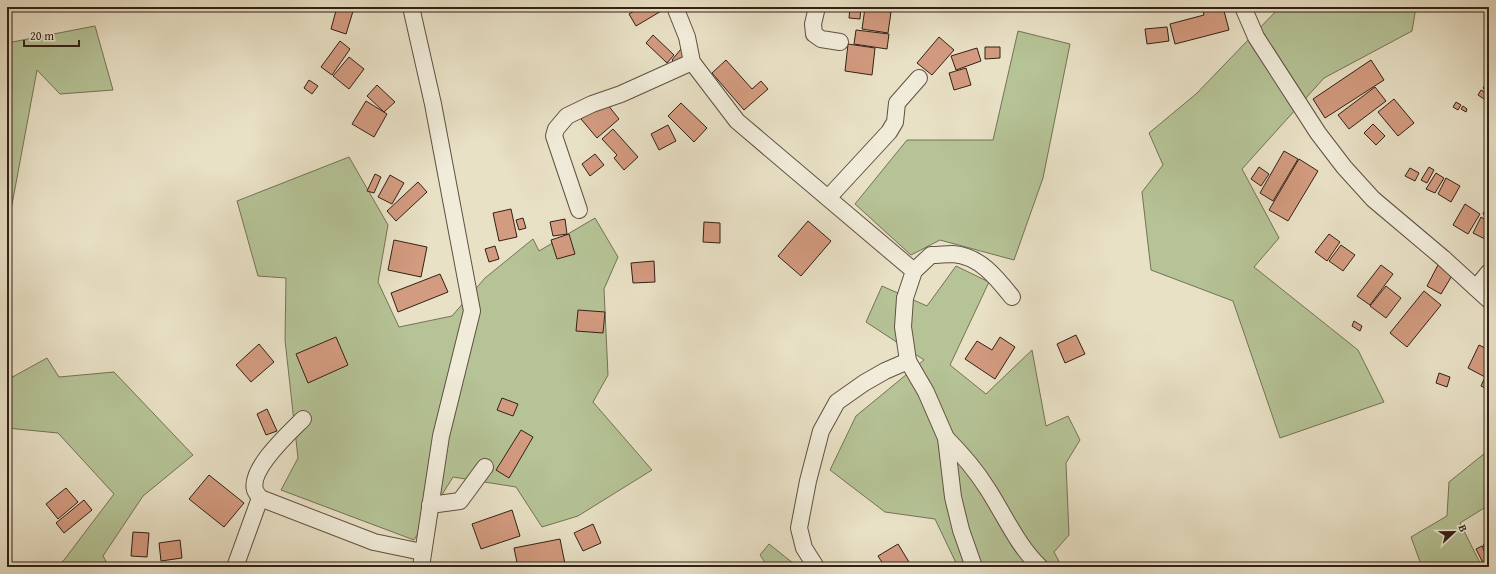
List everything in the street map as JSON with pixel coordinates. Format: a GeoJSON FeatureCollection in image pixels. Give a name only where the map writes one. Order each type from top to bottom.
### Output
{"type":"FeatureCollection","features":[{"type":"Feature","properties":{"kind":"street"},"geometry":{"type":"LineString","coordinates":[[303,419],[274,449],[257,474],[255,490],[260,498],[421,560],[441,436],[472,312],[433,104],[411,7]]}},
{"type":"Feature","properties":{"kind":"street"},"geometry":{"type":"LineString","coordinates":[[675,7],[687,37],[692,62],[709,87],[737,121],[914,271]]}},
{"type":"Feature","properties":{"kind":"street"},"geometry":{"type":"LineString","coordinates":[[817,7],[814,34],[820,39],[840,42]]}},
{"type":"Feature","properties":{"kind":"street"},"geometry":{"type":"LineString","coordinates":[[1243,7],[1256,37],[1318,132],[1344,166],[1373,199],[1443,258],[1489,300]]}},
{"type":"Feature","properties":{"kind":"street"},"geometry":{"type":"LineString","coordinates":[[579,210],[554,136],[556,129],[568,116],[592,104],[621,94],[692,62]]}},
{"type":"Feature","properties":{"kind":"street"},"geometry":{"type":"LineString","coordinates":[[828,198],[889,132],[895,122],[897,103],[918,78]]}},
{"type":"Feature","properties":{"kind":"street"},"geometry":{"type":"LineString","coordinates":[[974,567],[961,530],[953,497],[946,438],[926,392],[908,361],[903,327],[905,298],[914,271],[931,255],[954,254],[974,259],[996,276],[1012,297]]}},
{"type":"Feature","properties":{"kind":"street"},"geometry":{"type":"LineString","coordinates":[[1476,288],[1489,272]]}},
{"type":"Feature","properties":{"kind":"street"},"geometry":{"type":"LineString","coordinates":[[816,567],[804,548],[799,528],[808,481],[821,431],[837,402],[864,383],[885,371],[908,361]]}},
{"type":"Feature","properties":{"kind":"street"},"geometry":{"type":"LineString","coordinates":[[946,438],[964,455],[987,488],[1032,560],[1040,567]]}},
{"type":"Feature","properties":{"kind":"street"},"geometry":{"type":"LineString","coordinates":[[430,505],[460,501],[485,467]]}},
{"type":"Feature","properties":{"kind":"street"},"geometry":{"type":"LineString","coordinates":[[235,567],[260,498]]}},
{"type":"Feature","properties":{"kind":"green space"},"geometry":{"type":"Polygon","coordinates":[[[1280,7],[1416,7],[1412,31],[1324,78],[1242,169],[1279,238],[1254,267],[1358,350],[1384,402],[1280,438],[1233,301],[1151,270],[1142,192],[1163,165],[1149,133],[1196,94],[1280,7]]]}},
{"type":"Feature","properties":{"kind":"green space"},"geometry":{"type":"Polygon","coordinates":[[[95,26],[113,90],[60,94],[37,70],[11,210],[7,217],[7,43],[95,26]]]}},
{"type":"Feature","properties":{"kind":"green space"},"geometry":{"type":"Polygon","coordinates":[[[1018,31],[1070,44],[1043,178],[1014,260],[940,240],[911,255],[855,204],[907,140],[993,140],[1018,31]]]}},
{"type":"Feature","properties":{"kind":"green space"},"geometry":{"type":"Polygon","coordinates":[[[349,157],[388,225],[378,282],[399,327],[452,316],[485,278],[533,239],[539,251],[595,218],[618,257],[604,289],[608,375],[593,402],[652,470],[578,516],[542,527],[516,487],[453,477],[414,540],[281,490],[298,458],[285,340],[286,278],[258,276],[237,201],[349,157]]]}},
{"type":"Feature","properties":{"kind":"green space"},"geometry":{"type":"Polygon","coordinates":[[[956,266],[989,282],[950,365],[986,394],[1032,350],[1046,426],[1068,416],[1080,440],[1066,463],[1069,535],[1054,552],[1062,567],[958,567],[935,519],[885,512],[830,470],[856,416],[924,360],[866,322],[882,286],[927,306],[956,266]]]}},
{"type":"Feature","properties":{"kind":"green space"},"geometry":{"type":"Polygon","coordinates":[[[47,358],[59,377],[114,372],[193,455],[143,496],[103,556],[109,567],[56,567],[64,560],[114,494],[58,433],[7,428],[7,380],[47,358]]]}},
{"type":"Feature","properties":{"kind":"green space"},"geometry":{"type":"Polygon","coordinates":[[[1485,453],[1489,463],[1489,505],[1460,523],[1482,567],[1422,567],[1411,537],[1447,516],[1449,482],[1485,453]]]}},
{"type":"Feature","properties":{"kind":"green space"},"geometry":{"type":"Polygon","coordinates":[[[769,544],[798,567],[768,567],[760,555],[769,544]]]}},
{"type":"Feature","properties":{"kind":"building"},"geometry":{"type":"Polygon","coordinates":[[[337,7],[354,8],[346,34],[331,29],[337,7]]]}},
{"type":"Feature","properties":{"kind":"building"},"geometry":{"type":"Polygon","coordinates":[[[628,7],[637,7],[631,11],[628,7]]]}},
{"type":"Feature","properties":{"kind":"building"},"geometry":{"type":"Polygon","coordinates":[[[641,7],[668,7],[636,26],[629,14],[641,7]]]}},
{"type":"Feature","properties":{"kind":"building"},"geometry":{"type":"Polygon","coordinates":[[[850,7],[861,7],[860,19],[849,18],[850,7]]]}},
{"type":"Feature","properties":{"kind":"building"},"geometry":{"type":"Polygon","coordinates":[[[1202,7],[1223,7],[1229,30],[1175,44],[1170,24],[1204,15],[1202,7]]]}},
{"type":"Feature","properties":{"kind":"building"},"geometry":{"type":"Polygon","coordinates":[[[865,8],[891,12],[888,33],[862,29],[865,8]]]}},
{"type":"Feature","properties":{"kind":"building"},"geometry":{"type":"Polygon","coordinates":[[[1167,27],[1169,41],[1147,44],[1145,29],[1167,27]]]}},
{"type":"Feature","properties":{"kind":"building"},"geometry":{"type":"Polygon","coordinates":[[[856,30],[889,34],[887,49],[854,44],[856,30]]]}},
{"type":"Feature","properties":{"kind":"building"},"geometry":{"type":"Polygon","coordinates":[[[653,35],[674,55],[667,63],[646,43],[653,35]]]}},
{"type":"Feature","properties":{"kind":"building"},"geometry":{"type":"Polygon","coordinates":[[[939,37],[954,50],[932,75],[917,63],[939,37]]]}},
{"type":"Feature","properties":{"kind":"building"},"geometry":{"type":"Polygon","coordinates":[[[340,41],[350,49],[332,75],[321,67],[340,41]]]}},
{"type":"Feature","properties":{"kind":"building"},"geometry":{"type":"Polygon","coordinates":[[[848,44],[875,48],[872,75],[845,71],[848,44]]]}},
{"type":"Feature","properties":{"kind":"building"},"geometry":{"type":"Polygon","coordinates":[[[985,47],[1000,47],[1000,58],[985,59],[985,47]]]}},
{"type":"Feature","properties":{"kind":"building"},"geometry":{"type":"Polygon","coordinates":[[[977,48],[981,61],[956,70],[951,56],[977,48]]]}},
{"type":"Feature","properties":{"kind":"building"},"geometry":{"type":"Polygon","coordinates":[[[681,49],[686,53],[676,64],[672,60],[681,49]]]}},
{"type":"Feature","properties":{"kind":"building"},"geometry":{"type":"Polygon","coordinates":[[[349,57],[364,69],[349,89],[333,76],[349,57]]]}},
{"type":"Feature","properties":{"kind":"building"},"geometry":{"type":"Polygon","coordinates":[[[726,60],[752,89],[761,81],[768,89],[744,110],[712,73],[726,60]]]}},
{"type":"Feature","properties":{"kind":"building"},"geometry":{"type":"Polygon","coordinates":[[[1371,60],[1384,80],[1325,118],[1313,99],[1371,60]]]}},
{"type":"Feature","properties":{"kind":"building"},"geometry":{"type":"Polygon","coordinates":[[[966,68],[971,85],[954,90],[949,73],[966,68]]]}},
{"type":"Feature","properties":{"kind":"building"},"geometry":{"type":"Polygon","coordinates":[[[309,80],[318,86],[312,94],[304,88],[309,80]]]}},
{"type":"Feature","properties":{"kind":"building"},"geometry":{"type":"Polygon","coordinates":[[[1489,80],[1489,93],[1483,88],[1489,80]]]}},
{"type":"Feature","properties":{"kind":"building"},"geometry":{"type":"Polygon","coordinates":[[[377,85],[395,102],[384,112],[367,96],[377,85]]]}},
{"type":"Feature","properties":{"kind":"building"},"geometry":{"type":"Polygon","coordinates":[[[1375,87],[1386,101],[1349,129],[1338,115],[1375,87]]]}},
{"type":"Feature","properties":{"kind":"building"},"geometry":{"type":"Polygon","coordinates":[[[1481,90],[1487,94],[1484,99],[1478,95],[1481,90]]]}},
{"type":"Feature","properties":{"kind":"building"},"geometry":{"type":"Polygon","coordinates":[[[1394,99],[1414,123],[1398,136],[1378,112],[1394,99]]]}},
{"type":"Feature","properties":{"kind":"building"},"geometry":{"type":"Polygon","coordinates":[[[604,100],[619,119],[597,138],[581,119],[604,100]]]}},
{"type":"Feature","properties":{"kind":"building"},"geometry":{"type":"Polygon","coordinates":[[[366,101],[387,114],[374,137],[352,124],[366,101]]]}},
{"type":"Feature","properties":{"kind":"building"},"geometry":{"type":"Polygon","coordinates":[[[1456,102],[1461,105],[1458,110],[1453,107],[1456,102]]]}},
{"type":"Feature","properties":{"kind":"building"},"geometry":{"type":"Polygon","coordinates":[[[681,103],[707,128],[694,142],[668,116],[681,103]]]}},
{"type":"Feature","properties":{"kind":"building"},"geometry":{"type":"Polygon","coordinates":[[[1463,106],[1467,109],[1466,112],[1461,109],[1463,106]]]}},
{"type":"Feature","properties":{"kind":"building"},"geometry":{"type":"Polygon","coordinates":[[[1373,124],[1385,136],[1376,145],[1364,133],[1373,124]]]}},
{"type":"Feature","properties":{"kind":"building"},"geometry":{"type":"Polygon","coordinates":[[[668,125],[676,141],[659,150],[651,134],[668,125]]]}},
{"type":"Feature","properties":{"kind":"building"},"geometry":{"type":"Polygon","coordinates":[[[613,129],[638,157],[624,170],[614,158],[617,155],[602,139],[613,129]]]}},
{"type":"Feature","properties":{"kind":"building"},"geometry":{"type":"Polygon","coordinates":[[[1284,151],[1298,159],[1273,201],[1260,193],[1284,151]]]}},
{"type":"Feature","properties":{"kind":"building"},"geometry":{"type":"Polygon","coordinates":[[[595,154],[604,165],[590,176],[582,164],[595,154]]]}},
{"type":"Feature","properties":{"kind":"building"},"geometry":{"type":"Polygon","coordinates":[[[1299,159],[1318,171],[1288,221],[1269,210],[1299,159]]]}},
{"type":"Feature","properties":{"kind":"building"},"geometry":{"type":"Polygon","coordinates":[[[1259,167],[1269,174],[1261,186],[1251,179],[1259,167]]]}},
{"type":"Feature","properties":{"kind":"building"},"geometry":{"type":"Polygon","coordinates":[[[1429,167],[1434,170],[1427,183],[1421,180],[1429,167]]]}},
{"type":"Feature","properties":{"kind":"building"},"geometry":{"type":"Polygon","coordinates":[[[1410,168],[1419,173],[1415,181],[1405,176],[1410,168]]]}},
{"type":"Feature","properties":{"kind":"building"},"geometry":{"type":"Polygon","coordinates":[[[1436,173],[1444,178],[1435,193],[1426,189],[1436,173]]]}},
{"type":"Feature","properties":{"kind":"building"},"geometry":{"type":"Polygon","coordinates":[[[375,174],[381,177],[374,193],[367,191],[375,174]]]}},
{"type":"Feature","properties":{"kind":"building"},"geometry":{"type":"Polygon","coordinates":[[[390,175],[404,183],[392,204],[378,197],[390,175]]]}},
{"type":"Feature","properties":{"kind":"building"},"geometry":{"type":"Polygon","coordinates":[[[1446,178],[1460,186],[1451,202],[1438,194],[1446,178]]]}},
{"type":"Feature","properties":{"kind":"building"},"geometry":{"type":"Polygon","coordinates":[[[418,182],[427,192],[396,221],[387,211],[418,182]]]}},
{"type":"Feature","properties":{"kind":"building"},"geometry":{"type":"Polygon","coordinates":[[[1465,204],[1480,214],[1468,234],[1453,225],[1465,204]]]}},
{"type":"Feature","properties":{"kind":"building"},"geometry":{"type":"Polygon","coordinates":[[[1488,204],[1489,205],[1489,218],[1483,214],[1488,204]]]}},
{"type":"Feature","properties":{"kind":"building"},"geometry":{"type":"Polygon","coordinates":[[[511,209],[517,237],[499,241],[493,213],[511,209]]]}},
{"type":"Feature","properties":{"kind":"building"},"geometry":{"type":"Polygon","coordinates":[[[1481,217],[1489,222],[1489,241],[1473,233],[1481,217]]]}},
{"type":"Feature","properties":{"kind":"building"},"geometry":{"type":"Polygon","coordinates":[[[523,218],[526,228],[519,230],[516,220],[523,218]]]}},
{"type":"Feature","properties":{"kind":"building"},"geometry":{"type":"Polygon","coordinates":[[[565,219],[567,234],[553,236],[550,222],[565,219]]]}},
{"type":"Feature","properties":{"kind":"building"},"geometry":{"type":"Polygon","coordinates":[[[808,221],[831,241],[801,276],[778,256],[808,221]]]}},
{"type":"Feature","properties":{"kind":"building"},"geometry":{"type":"Polygon","coordinates":[[[704,222],[720,223],[720,243],[703,242],[704,222]]]}},
{"type":"Feature","properties":{"kind":"building"},"geometry":{"type":"Polygon","coordinates":[[[569,234],[575,254],[557,259],[551,240],[569,234]]]}},
{"type":"Feature","properties":{"kind":"building"},"geometry":{"type":"Polygon","coordinates":[[[1329,234],[1340,242],[1327,261],[1315,252],[1329,234]]]}},
{"type":"Feature","properties":{"kind":"building"},"geometry":{"type":"Polygon","coordinates":[[[394,240],[427,247],[421,277],[388,270],[394,240]]]}},
{"type":"Feature","properties":{"kind":"building"},"geometry":{"type":"Polygon","coordinates":[[[1341,245],[1355,255],[1343,271],[1329,261],[1341,245]]]}},
{"type":"Feature","properties":{"kind":"building"},"geometry":{"type":"Polygon","coordinates":[[[495,246],[499,259],[489,262],[485,249],[495,246]]]}},
{"type":"Feature","properties":{"kind":"building"},"geometry":{"type":"Polygon","coordinates":[[[654,261],[655,282],[633,283],[631,263],[654,261]]]}},
{"type":"Feature","properties":{"kind":"building"},"geometry":{"type":"Polygon","coordinates":[[[1381,265],[1393,274],[1370,305],[1357,296],[1381,265]]]}},
{"type":"Feature","properties":{"kind":"building"},"geometry":{"type":"Polygon","coordinates":[[[1438,265],[1453,274],[1441,294],[1427,286],[1438,265]]]}},
{"type":"Feature","properties":{"kind":"building"},"geometry":{"type":"Polygon","coordinates":[[[440,274],[448,292],[398,312],[391,293],[440,274]]]}},
{"type":"Feature","properties":{"kind":"building"},"geometry":{"type":"Polygon","coordinates":[[[1386,286],[1401,298],[1386,318],[1370,306],[1386,286]]]}},
{"type":"Feature","properties":{"kind":"building"},"geometry":{"type":"Polygon","coordinates":[[[1424,291],[1441,305],[1407,347],[1390,333],[1424,291]]]}},
{"type":"Feature","properties":{"kind":"building"},"geometry":{"type":"Polygon","coordinates":[[[578,310],[605,312],[603,333],[576,331],[578,310]]]}},
{"type":"Feature","properties":{"kind":"building"},"geometry":{"type":"Polygon","coordinates":[[[1354,321],[1362,326],[1360,331],[1352,326],[1354,321]]]}},
{"type":"Feature","properties":{"kind":"building"},"geometry":{"type":"Polygon","coordinates":[[[1076,335],[1085,354],[1065,363],[1057,344],[1076,335]]]}},
{"type":"Feature","properties":{"kind":"building"},"geometry":{"type":"Polygon","coordinates":[[[336,337],[348,365],[308,383],[296,354],[336,337]]]}},
{"type":"Feature","properties":{"kind":"building"},"geometry":{"type":"Polygon","coordinates":[[[1000,337],[1015,347],[995,379],[965,359],[977,341],[992,350],[1000,337]]]}},
{"type":"Feature","properties":{"kind":"building"},"geometry":{"type":"Polygon","coordinates":[[[259,344],[274,362],[251,382],[236,365],[259,344]]]}},
{"type":"Feature","properties":{"kind":"building"},"geometry":{"type":"Polygon","coordinates":[[[1479,345],[1489,350],[1489,390],[1481,386],[1485,377],[1468,368],[1479,345]]]}},
{"type":"Feature","properties":{"kind":"building"},"geometry":{"type":"Polygon","coordinates":[[[1439,373],[1450,377],[1447,387],[1436,383],[1439,373]]]}},
{"type":"Feature","properties":{"kind":"building"},"geometry":{"type":"Polygon","coordinates":[[[502,398],[518,404],[513,416],[497,410],[502,398]]]}},
{"type":"Feature","properties":{"kind":"building"},"geometry":{"type":"Polygon","coordinates":[[[267,409],[277,431],[266,435],[257,414],[267,409]]]}},
{"type":"Feature","properties":{"kind":"building"},"geometry":{"type":"Polygon","coordinates":[[[521,430],[533,437],[509,478],[496,470],[521,430]]]}},
{"type":"Feature","properties":{"kind":"building"},"geometry":{"type":"Polygon","coordinates":[[[209,475],[244,503],[224,527],[189,499],[209,475]]]}},
{"type":"Feature","properties":{"kind":"building"},"geometry":{"type":"Polygon","coordinates":[[[66,488],[78,502],[58,519],[46,504],[66,488]]]}},
{"type":"Feature","properties":{"kind":"building"},"geometry":{"type":"Polygon","coordinates":[[[84,500],[92,510],[64,533],[56,523],[84,500]]]}},
{"type":"Feature","properties":{"kind":"building"},"geometry":{"type":"Polygon","coordinates":[[[512,510],[520,536],[481,549],[472,524],[512,510]]]}},
{"type":"Feature","properties":{"kind":"building"},"geometry":{"type":"Polygon","coordinates":[[[593,524],[601,543],[583,551],[574,533],[593,524]]]}},
{"type":"Feature","properties":{"kind":"building"},"geometry":{"type":"Polygon","coordinates":[[[133,532],[149,533],[147,557],[131,556],[133,532]]]}},
{"type":"Feature","properties":{"kind":"building"},"geometry":{"type":"Polygon","coordinates":[[[560,539],[565,564],[549,567],[518,567],[514,548],[560,539]]]}},
{"type":"Feature","properties":{"kind":"building"},"geometry":{"type":"Polygon","coordinates":[[[180,540],[182,558],[161,561],[159,543],[180,540]]]}},
{"type":"Feature","properties":{"kind":"building"},"geometry":{"type":"Polygon","coordinates":[[[1489,542],[1489,557],[1483,545],[1489,542]]]}},
{"type":"Feature","properties":{"kind":"building"},"geometry":{"type":"Polygon","coordinates":[[[898,544],[912,567],[885,567],[878,556],[898,544]]]}},
{"type":"Feature","properties":{"kind":"building"},"geometry":{"type":"Polygon","coordinates":[[[1482,546],[1489,560],[1488,567],[1485,567],[1476,549],[1482,546]]]}},
{"type":"Feature","properties":{"kind":"building"},"geometry":{"type":"Polygon","coordinates":[[[751,562],[757,567],[746,567],[751,562]]]}}]}
